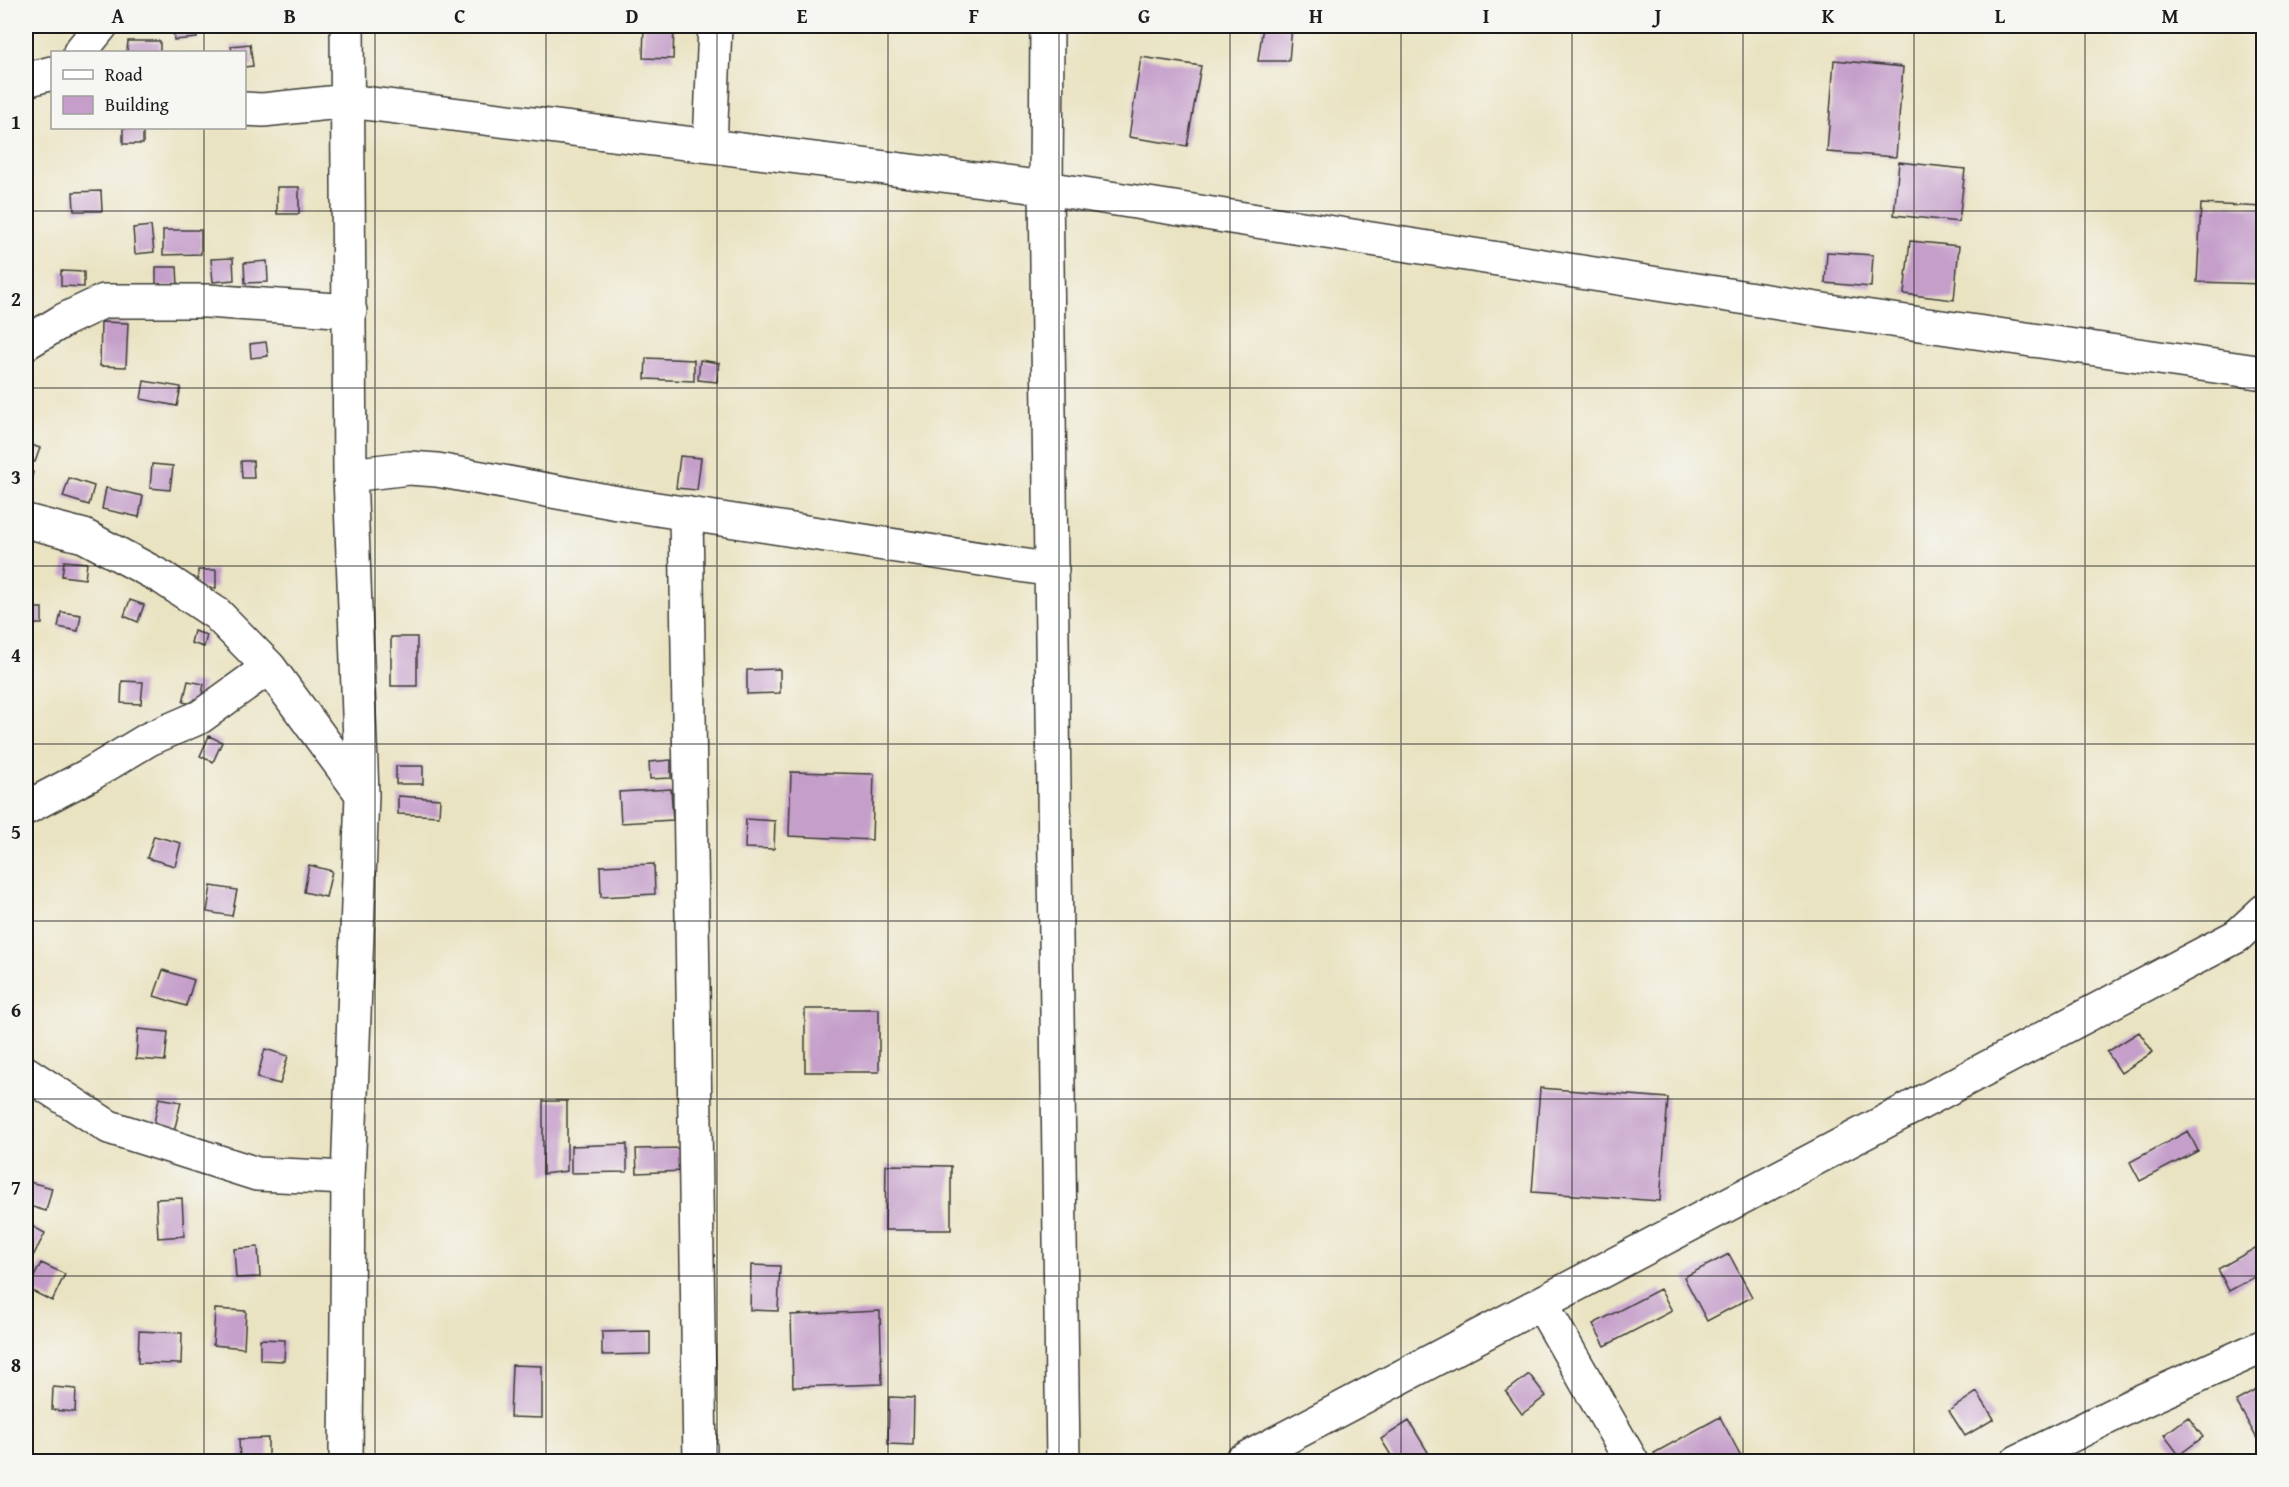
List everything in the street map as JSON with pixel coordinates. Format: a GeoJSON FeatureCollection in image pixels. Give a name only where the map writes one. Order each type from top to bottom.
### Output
{"type":"FeatureCollection","features":[{"type":"Feature","properties":{"kind":"street"},"geometry":{"type":"LineString","coordinates":[[81,51],[101,26]]}},
{"type":"Feature","properties":{"kind":"street"},"geometry":{"type":"LineString","coordinates":[[346,1461],[348,1178],[362,794],[350,476],[347,26]]}},
{"type":"Feature","properties":{"kind":"street"},"geometry":{"type":"LineString","coordinates":[[710,145],[715,26]]}},
{"type":"Feature","properties":{"kind":"street"},"geometry":{"type":"LineString","coordinates":[[1047,26],[1046,188],[1063,1461]]}},
{"type":"Feature","properties":{"kind":"street"},"geometry":{"type":"LineString","coordinates":[[26,80],[51,73]]}},
{"type":"Feature","properties":{"kind":"street"},"geometry":{"type":"LineString","coordinates":[[246,109],[263,110],[348,101],[1046,188],[1836,312],[2264,373]]}},
{"type":"Feature","properties":{"kind":"street"},"geometry":{"type":"LineString","coordinates":[[26,344],[64,320],[104,301],[207,302],[350,311]]}},
{"type":"Feature","properties":{"kind":"street"},"geometry":{"type":"LineString","coordinates":[[350,476],[409,468],[437,470],[618,503],[1052,570]]}},
{"type":"Feature","properties":{"kind":"street"},"geometry":{"type":"LineString","coordinates":[[686,513],[700,1461]]}},
{"type":"Feature","properties":{"kind":"street"},"geometry":{"type":"LineString","coordinates":[[26,521],[84,536],[163,578],[217,614],[269,667],[362,794]]}},
{"type":"Feature","properties":{"kind":"street"},"geometry":{"type":"LineString","coordinates":[[26,808],[148,739],[200,717],[269,667]]}},
{"type":"Feature","properties":{"kind":"street"},"geometry":{"type":"LineString","coordinates":[[1240,1461],[2237,936],[2264,911]]}},
{"type":"Feature","properties":{"kind":"street"},"geometry":{"type":"LineString","coordinates":[[26,1073],[110,1127],[180,1150],[257,1174],[348,1178]]}},
{"type":"Feature","properties":{"kind":"street"},"geometry":{"type":"LineString","coordinates":[[1541,1303],[1632,1461]]}},
{"type":"Feature","properties":{"kind":"street"},"geometry":{"type":"LineString","coordinates":[[2017,1461],[2137,1403],[2264,1346]]}},
{"type":"Feature","properties":{"kind":"building"},"geometry":{"type":"Polygon","coordinates":[[[173,26],[196,26],[197,38],[174,40],[173,26]]]}},
{"type":"Feature","properties":{"kind":"building"},"geometry":{"type":"Polygon","coordinates":[[[644,26],[674,26],[673,59],[643,58],[644,26]]]}},
{"type":"Feature","properties":{"kind":"building"},"geometry":{"type":"Polygon","coordinates":[[[1263,26],[1292,26],[1289,61],[1258,61],[1263,26]]]}},
{"type":"Feature","properties":{"kind":"building"},"geometry":{"type":"Polygon","coordinates":[[[128,41],[160,41],[160,51],[127,51],[128,41]]]}},
{"type":"Feature","properties":{"kind":"building"},"geometry":{"type":"Polygon","coordinates":[[[250,44],[253,66],[246,67],[246,51],[232,51],[231,46],[250,44]]]}},
{"type":"Feature","properties":{"kind":"building"},"geometry":{"type":"Polygon","coordinates":[[[1141,57],[1201,66],[1187,146],[1129,137],[1141,57]]]}},
{"type":"Feature","properties":{"kind":"building"},"geometry":{"type":"Polygon","coordinates":[[[1834,60],[1903,67],[1896,157],[1827,152],[1834,60]]]}},
{"type":"Feature","properties":{"kind":"building"},"geometry":{"type":"Polygon","coordinates":[[[26,117],[34,117],[32,140],[26,140],[26,117]]]}},
{"type":"Feature","properties":{"kind":"building"},"geometry":{"type":"Polygon","coordinates":[[[123,129],[143,129],[143,144],[123,144],[123,129]]]}},
{"type":"Feature","properties":{"kind":"building"},"geometry":{"type":"Polygon","coordinates":[[[1899,162],[1965,169],[1959,222],[1894,215],[1899,162]]]}},
{"type":"Feature","properties":{"kind":"building"},"geometry":{"type":"Polygon","coordinates":[[[277,187],[299,187],[299,214],[277,214],[277,187]]]}},
{"type":"Feature","properties":{"kind":"building"},"geometry":{"type":"Polygon","coordinates":[[[101,191],[102,211],[74,211],[73,192],[101,191]]]}},
{"type":"Feature","properties":{"kind":"building"},"geometry":{"type":"Polygon","coordinates":[[[2201,204],[2264,207],[2264,284],[2197,282],[2201,204]]]}},
{"type":"Feature","properties":{"kind":"building"},"geometry":{"type":"Polygon","coordinates":[[[151,226],[154,252],[135,254],[133,228],[151,226]]]}},
{"type":"Feature","properties":{"kind":"building"},"geometry":{"type":"Polygon","coordinates":[[[163,230],[201,230],[201,254],[163,255],[163,230]]]}},
{"type":"Feature","properties":{"kind":"building"},"geometry":{"type":"Polygon","coordinates":[[[1910,241],[1959,246],[1954,300],[1904,294],[1910,241]]]}},
{"type":"Feature","properties":{"kind":"building"},"geometry":{"type":"Polygon","coordinates":[[[1827,252],[1873,255],[1871,287],[1825,283],[1827,252]]]}},
{"type":"Feature","properties":{"kind":"building"},"geometry":{"type":"Polygon","coordinates":[[[233,258],[234,280],[213,282],[211,259],[233,258]]]}},
{"type":"Feature","properties":{"kind":"building"},"geometry":{"type":"Polygon","coordinates":[[[267,261],[268,282],[245,283],[244,263],[267,261]]]}},
{"type":"Feature","properties":{"kind":"building"},"geometry":{"type":"Polygon","coordinates":[[[156,267],[177,267],[178,286],[156,287],[156,267]]]}},
{"type":"Feature","properties":{"kind":"building"},"geometry":{"type":"Polygon","coordinates":[[[61,271],[84,272],[84,287],[61,286],[61,271]]]}},
{"type":"Feature","properties":{"kind":"building"},"geometry":{"type":"Polygon","coordinates":[[[101,322],[128,323],[126,367],[100,366],[101,322]]]}},
{"type":"Feature","properties":{"kind":"building"},"geometry":{"type":"Polygon","coordinates":[[[266,342],[268,356],[251,358],[250,344],[266,342]]]}},
{"type":"Feature","properties":{"kind":"building"},"geometry":{"type":"Polygon","coordinates":[[[646,358],[694,360],[694,381],[645,379],[646,358]]]}},
{"type":"Feature","properties":{"kind":"building"},"geometry":{"type":"Polygon","coordinates":[[[700,360],[719,363],[717,382],[698,380],[700,360]]]}},
{"type":"Feature","properties":{"kind":"building"},"geometry":{"type":"Polygon","coordinates":[[[144,381],[181,387],[177,406],[141,399],[144,381]]]}},
{"type":"Feature","properties":{"kind":"building"},"geometry":{"type":"Polygon","coordinates":[[[26,443],[40,448],[35,462],[26,458],[26,443]]]}},
{"type":"Feature","properties":{"kind":"building"},"geometry":{"type":"Polygon","coordinates":[[[680,456],[701,458],[697,490],[676,488],[680,456]]]}},
{"type":"Feature","properties":{"kind":"building"},"geometry":{"type":"Polygon","coordinates":[[[241,461],[253,461],[254,478],[242,478],[241,461]]]}},
{"type":"Feature","properties":{"kind":"building"},"geometry":{"type":"Polygon","coordinates":[[[152,464],[173,466],[170,490],[150,488],[152,464]]]}},
{"type":"Feature","properties":{"kind":"building"},"geometry":{"type":"Polygon","coordinates":[[[26,470],[33,472],[29,490],[26,490],[26,470]]]}},
{"type":"Feature","properties":{"kind":"building"},"geometry":{"type":"Polygon","coordinates":[[[69,478],[94,486],[89,505],[63,497],[69,478]]]}},
{"type":"Feature","properties":{"kind":"building"},"geometry":{"type":"Polygon","coordinates":[[[106,488],[143,496],[139,517],[102,509],[106,488]]]}},
{"type":"Feature","properties":{"kind":"building"},"geometry":{"type":"Polygon","coordinates":[[[64,561],[87,563],[85,579],[62,576],[64,561]]]}},
{"type":"Feature","properties":{"kind":"building"},"geometry":{"type":"Polygon","coordinates":[[[198,570],[216,570],[216,588],[198,588],[198,570]]]}},
{"type":"Feature","properties":{"kind":"building"},"geometry":{"type":"Polygon","coordinates":[[[130,600],[144,605],[138,622],[124,616],[130,600]]]}},
{"type":"Feature","properties":{"kind":"building"},"geometry":{"type":"Polygon","coordinates":[[[26,608],[42,608],[42,624],[26,624],[26,608]]]}},
{"type":"Feature","properties":{"kind":"building"},"geometry":{"type":"Polygon","coordinates":[[[61,612],[81,615],[78,631],[58,627],[61,612]]]}},
{"type":"Feature","properties":{"kind":"building"},"geometry":{"type":"Polygon","coordinates":[[[194,631],[207,635],[204,647],[191,643],[194,631]]]}},
{"type":"Feature","properties":{"kind":"building"},"geometry":{"type":"Polygon","coordinates":[[[391,637],[417,637],[417,686],[391,686],[391,637]]]}},
{"type":"Feature","properties":{"kind":"building"},"geometry":{"type":"Polygon","coordinates":[[[780,669],[780,693],[747,694],[747,670],[780,669]]]}},
{"type":"Feature","properties":{"kind":"building"},"geometry":{"type":"Polygon","coordinates":[[[122,681],[143,682],[141,704],[121,703],[122,681]]]}},
{"type":"Feature","properties":{"kind":"building"},"geometry":{"type":"Polygon","coordinates":[[[188,681],[204,684],[200,706],[183,702],[188,681]]]}},
{"type":"Feature","properties":{"kind":"building"},"geometry":{"type":"Polygon","coordinates":[[[209,736],[222,742],[213,762],[200,756],[209,736]]]}},
{"type":"Feature","properties":{"kind":"building"},"geometry":{"type":"Polygon","coordinates":[[[671,760],[671,778],[650,779],[649,762],[671,760]]]}},
{"type":"Feature","properties":{"kind":"building"},"geometry":{"type":"Polygon","coordinates":[[[396,766],[423,766],[423,784],[396,784],[396,766]]]}},
{"type":"Feature","properties":{"kind":"building"},"geometry":{"type":"Polygon","coordinates":[[[791,772],[874,774],[872,840],[789,836],[791,772]]]}},
{"type":"Feature","properties":{"kind":"building"},"geometry":{"type":"Polygon","coordinates":[[[671,789],[673,820],[621,823],[619,792],[671,789]]]}},
{"type":"Feature","properties":{"kind":"building"},"geometry":{"type":"Polygon","coordinates":[[[398,796],[440,799],[439,816],[398,814],[398,796]]]}},
{"type":"Feature","properties":{"kind":"building"},"geometry":{"type":"Polygon","coordinates":[[[746,819],[775,821],[774,849],[745,848],[746,819]]]}},
{"type":"Feature","properties":{"kind":"building"},"geometry":{"type":"Polygon","coordinates":[[[154,836],[181,843],[175,866],[147,858],[154,836]]]}},
{"type":"Feature","properties":{"kind":"building"},"geometry":{"type":"Polygon","coordinates":[[[654,864],[655,894],[601,897],[600,866],[654,864]]]}},
{"type":"Feature","properties":{"kind":"building"},"geometry":{"type":"Polygon","coordinates":[[[309,865],[332,871],[326,897],[304,892],[309,865]]]}},
{"type":"Feature","properties":{"kind":"building"},"geometry":{"type":"Polygon","coordinates":[[[211,886],[237,890],[232,916],[207,912],[211,886]]]}},
{"type":"Feature","properties":{"kind":"building"},"geometry":{"type":"Polygon","coordinates":[[[163,970],[194,980],[186,1006],[154,996],[163,970]]]}},
{"type":"Feature","properties":{"kind":"building"},"geometry":{"type":"Polygon","coordinates":[[[805,1009],[879,1009],[879,1072],[805,1072],[805,1009]]]}},
{"type":"Feature","properties":{"kind":"building"},"geometry":{"type":"Polygon","coordinates":[[[138,1029],[168,1032],[165,1061],[136,1059],[138,1029]]]}},
{"type":"Feature","properties":{"kind":"building"},"geometry":{"type":"Polygon","coordinates":[[[2139,1032],[2153,1052],[2121,1073],[2107,1052],[2139,1032]]]}},
{"type":"Feature","properties":{"kind":"building"},"geometry":{"type":"Polygon","coordinates":[[[265,1049],[288,1056],[280,1084],[257,1078],[265,1049]]]}},
{"type":"Feature","properties":{"kind":"building"},"geometry":{"type":"Polygon","coordinates":[[[1540,1088],[1668,1098],[1660,1201],[1532,1192],[1540,1088]]]}},
{"type":"Feature","properties":{"kind":"building"},"geometry":{"type":"Polygon","coordinates":[[[159,1098],[181,1102],[174,1132],[153,1128],[159,1098]]]}},
{"type":"Feature","properties":{"kind":"building"},"geometry":{"type":"Polygon","coordinates":[[[543,1101],[567,1101],[567,1171],[543,1174],[543,1101]]]}},
{"type":"Feature","properties":{"kind":"building"},"geometry":{"type":"Polygon","coordinates":[[[2188,1131],[2198,1151],[2140,1181],[2130,1162],[2188,1131]]]}},
{"type":"Feature","properties":{"kind":"building"},"geometry":{"type":"Polygon","coordinates":[[[627,1144],[627,1172],[571,1173],[571,1146],[627,1144]]]}},
{"type":"Feature","properties":{"kind":"building"},"geometry":{"type":"Polygon","coordinates":[[[683,1148],[683,1171],[637,1173],[636,1149],[683,1148]]]}},
{"type":"Feature","properties":{"kind":"building"},"geometry":{"type":"Polygon","coordinates":[[[886,1165],[951,1166],[951,1230],[885,1230],[886,1165]]]}},
{"type":"Feature","properties":{"kind":"building"},"geometry":{"type":"Polygon","coordinates":[[[26,1181],[52,1188],[46,1211],[26,1205],[26,1181]]]}},
{"type":"Feature","properties":{"kind":"building"},"geometry":{"type":"Polygon","coordinates":[[[182,1198],[184,1236],[158,1238],[156,1199],[182,1198]]]}},
{"type":"Feature","properties":{"kind":"building"},"geometry":{"type":"Polygon","coordinates":[[[26,1223],[45,1233],[30,1262],[26,1260],[26,1223]]]}},
{"type":"Feature","properties":{"kind":"building"},"geometry":{"type":"Polygon","coordinates":[[[2264,1243],[2264,1272],[2229,1291],[2218,1269],[2264,1243]]]}},
{"type":"Feature","properties":{"kind":"building"},"geometry":{"type":"Polygon","coordinates":[[[258,1247],[260,1277],[236,1278],[234,1249],[258,1247]]]}},
{"type":"Feature","properties":{"kind":"building"},"geometry":{"type":"Polygon","coordinates":[[[1729,1254],[1752,1297],[1707,1321],[1684,1277],[1729,1254]]]}},
{"type":"Feature","properties":{"kind":"building"},"geometry":{"type":"Polygon","coordinates":[[[41,1263],[65,1274],[52,1301],[28,1289],[41,1263]]]}},
{"type":"Feature","properties":{"kind":"building"},"geometry":{"type":"Polygon","coordinates":[[[751,1265],[780,1266],[778,1311],[750,1310],[751,1265]]]}},
{"type":"Feature","properties":{"kind":"building"},"geometry":{"type":"Polygon","coordinates":[[[1660,1289],[1672,1311],[1605,1346],[1593,1324],[1660,1289]]]}},
{"type":"Feature","properties":{"kind":"building"},"geometry":{"type":"Polygon","coordinates":[[[215,1309],[246,1311],[244,1348],[213,1345],[215,1309]]]}},
{"type":"Feature","properties":{"kind":"building"},"geometry":{"type":"Polygon","coordinates":[[[880,1311],[882,1384],[793,1387],[791,1315],[880,1311]]]}},
{"type":"Feature","properties":{"kind":"building"},"geometry":{"type":"Polygon","coordinates":[[[139,1331],[182,1333],[181,1364],[138,1363],[139,1331]]]}},
{"type":"Feature","properties":{"kind":"building"},"geometry":{"type":"Polygon","coordinates":[[[650,1331],[650,1354],[602,1355],[602,1332],[650,1331]]]}},
{"type":"Feature","properties":{"kind":"building"},"geometry":{"type":"Polygon","coordinates":[[[260,1339],[285,1340],[284,1361],[260,1360],[260,1339]]]}},
{"type":"Feature","properties":{"kind":"building"},"geometry":{"type":"Polygon","coordinates":[[[512,1365],[542,1366],[542,1418],[510,1417],[512,1365]]]}},
{"type":"Feature","properties":{"kind":"building"},"geometry":{"type":"Polygon","coordinates":[[[1529,1374],[1546,1396],[1522,1414],[1506,1392],[1529,1374]]]}},
{"type":"Feature","properties":{"kind":"building"},"geometry":{"type":"Polygon","coordinates":[[[53,1387],[76,1389],[75,1412],[52,1410],[53,1387]]]}},
{"type":"Feature","properties":{"kind":"building"},"geometry":{"type":"Polygon","coordinates":[[[2260,1388],[2264,1394],[2264,1440],[2259,1442],[2236,1401],[2260,1388]]]}},
{"type":"Feature","properties":{"kind":"building"},"geometry":{"type":"Polygon","coordinates":[[[1977,1392],[1994,1419],[1965,1436],[1949,1411],[1977,1392]]]}},
{"type":"Feature","properties":{"kind":"building"},"geometry":{"type":"Polygon","coordinates":[[[889,1397],[914,1398],[913,1445],[888,1444],[889,1397]]]}},
{"type":"Feature","properties":{"kind":"building"},"geometry":{"type":"Polygon","coordinates":[[[1720,1417],[1742,1458],[1737,1462],[1659,1462],[1654,1453],[1720,1417]]]}},
{"type":"Feature","properties":{"kind":"building"},"geometry":{"type":"Polygon","coordinates":[[[2188,1417],[2203,1437],[2179,1455],[2164,1435],[2188,1417]]]}},
{"type":"Feature","properties":{"kind":"building"},"geometry":{"type":"Polygon","coordinates":[[[1409,1421],[1434,1462],[1395,1462],[1381,1439],[1409,1421]]]}},
{"type":"Feature","properties":{"kind":"building"},"geometry":{"type":"Polygon","coordinates":[[[268,1438],[268,1462],[240,1462],[239,1439],[268,1438]]]}}]}
